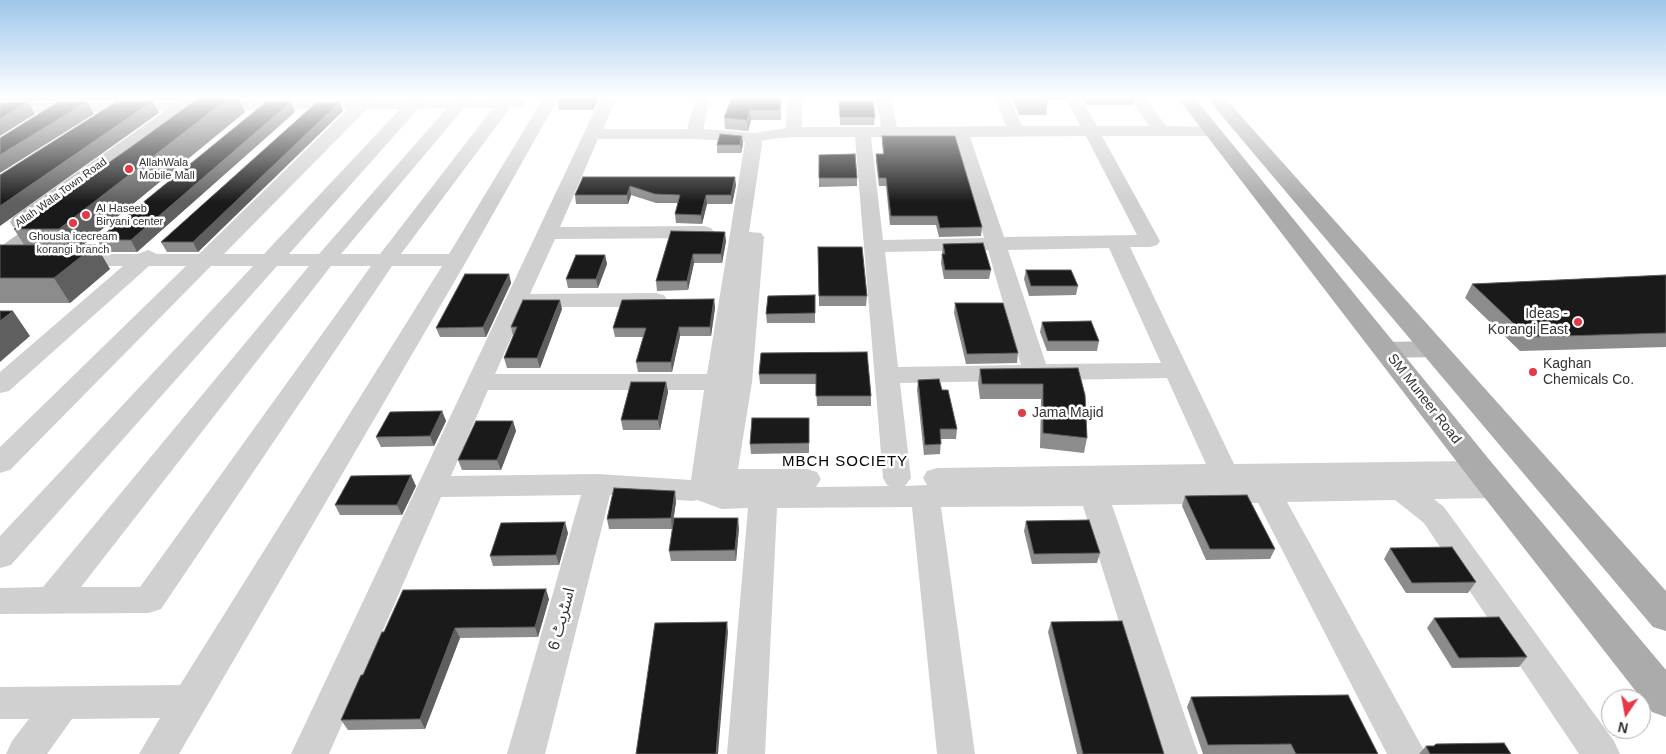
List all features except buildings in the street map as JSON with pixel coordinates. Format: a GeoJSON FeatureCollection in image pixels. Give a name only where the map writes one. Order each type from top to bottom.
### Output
{"type":"FeatureCollection","features":[{"type":"Feature","properties":{"kind":"main road","name":"Allah Wala Town Road"},"geometry":{"type":"LineString","coordinates":[[0,238],[155,132]]}},
{"type":"Feature","properties":{"kind":"main road","name":"Allah Wala Town Road"},"geometry":{"type":"LineString","coordinates":[[0,259],[161,132]]}},
{"type":"Feature","properties":{"kind":"main road"},"geometry":{"type":"LineString","coordinates":[[1246,132],[1666,616]]}},
{"type":"Feature","properties":{"kind":"main road","name":"SM Muneer Road"},"geometry":{"type":"LineString","coordinates":[[1215,134],[1488,479],[1666,699]]}},
{"type":"Feature","properties":{"kind":"main road"},"geometry":{"type":"LineString","coordinates":[[1386,350],[1434,349]]}},
{"type":"Feature","properties":{"kind":"street"},"geometry":{"type":"LineString","coordinates":[[0,463],[334,132]]}},
{"type":"Feature","properties":{"kind":"street"},"geometry":{"type":"LineString","coordinates":[[0,556],[387,132]]}},
{"type":"Feature","properties":{"kind":"street"},"geometry":{"type":"LineString","coordinates":[[52,601],[325,260],[434,132]]}},
{"type":"Feature","properties":{"kind":"street"},"geometry":{"type":"LineString","coordinates":[[0,601],[149,600],[386,260],[483,132]]}},
{"type":"Feature","properties":{"kind":"street"},"geometry":{"type":"LineString","coordinates":[[158,754],[456,260],[530,132]]}},
{"type":"Feature","properties":{"kind":"street"},"geometry":{"type":"LineString","coordinates":[[775,136],[777,132]]}},
{"type":"Feature","properties":{"kind":"street"},"geometry":{"type":"LineString","coordinates":[[716,483],[719,299],[739,232],[745,177],[752,144],[775,136],[885,132]]}},
{"type":"Feature","properties":{"kind":"street"},"geometry":{"type":"LineString","coordinates":[[1039,132],[1093,135],[1141,132]]}},
{"type":"Feature","properties":{"kind":"street"},"geometry":{"type":"LineString","coordinates":[[874,246],[1150,241],[1092,132]]}},
{"type":"Feature","properties":{"kind":"street"},"geometry":{"type":"LineString","coordinates":[[1182,132],[1215,134]]}},
{"type":"Feature","properties":{"kind":"street"},"geometry":{"type":"LineString","coordinates":[[310,754],[548,233],[582,178],[592,134],[963,138],[1215,134]]}},
{"type":"Feature","properties":{"kind":"street"},"geometry":{"type":"LineString","coordinates":[[863,138],[897,478]]}},
{"type":"Feature","properties":{"kind":"street"},"geometry":{"type":"LineString","coordinates":[[963,138],[1036,372]]}},
{"type":"Feature","properties":{"kind":"street"},"geometry":{"type":"LineString","coordinates":[[745,177],[739,382],[723,474],[707,493],[722,498],[1267,492],[1396,481],[1434,515],[1601,754]]}},
{"type":"Feature","properties":{"kind":"street"},"geometry":{"type":"LineString","coordinates":[[548,233],[739,232]]}},
{"type":"Feature","properties":{"kind":"street"},"geometry":{"type":"LineString","coordinates":[[0,385],[166,240]]}},
{"type":"Feature","properties":{"kind":"street"},"geometry":{"type":"LineString","coordinates":[[80,260],[102,241]]}},
{"type":"Feature","properties":{"kind":"street"},"geometry":{"type":"LineString","coordinates":[[1117,242],[1225,475]]}},
{"type":"Feature","properties":{"kind":"street"},"geometry":{"type":"LineString","coordinates":[[0,259],[27,260]]}},
{"type":"Feature","properties":{"kind":"street"},"geometry":{"type":"LineString","coordinates":[[53,260],[456,260]]}},
{"type":"Feature","properties":{"kind":"street"},"geometry":{"type":"LineString","coordinates":[[516,301],[680,300]]}},
{"type":"Feature","properties":{"kind":"street"},"geometry":{"type":"LineString","coordinates":[[887,375],[1176,370]]}},
{"type":"Feature","properties":{"kind":"street"},"geometry":{"type":"LineString","coordinates":[[480,382],[718,382]]}},
{"type":"Feature","properties":{"kind":"street"},"geometry":{"type":"LineString","coordinates":[[432,487],[598,484],[692,491],[716,483],[897,478],[1225,475],[1396,481],[1488,479]]}},
{"type":"Feature","properties":{"kind":"street","name":"اسٹریٹ 6"},"geometry":{"type":"LineString","coordinates":[[526,754],[598,484]]}},
{"type":"Feature","properties":{"kind":"street"},"geometry":{"type":"LineString","coordinates":[[1267,492],[1407,754]]}},
{"type":"Feature","properties":{"kind":"street"},"geometry":{"type":"LineString","coordinates":[[925,495],[956,754]]}},
{"type":"Feature","properties":{"kind":"street"},"geometry":{"type":"LineString","coordinates":[[1094,495],[1179,754]]}},
{"type":"Feature","properties":{"kind":"street"},"geometry":{"type":"LineString","coordinates":[[746,754],[763,497]]}},
{"type":"Feature","properties":{"kind":"street"},"geometry":{"type":"LineString","coordinates":[[25,754],[63,702]]}},
{"type":"Feature","properties":{"kind":"street"},"geometry":{"type":"LineString","coordinates":[[0,703],[190,702]]}},
{"type":"Feature","properties":{"kind":"place","name":"AllahWala Mobile Mall"},"geometry":{"type":"Point","coordinates":[129,169]}},
{"type":"Feature","properties":{"kind":"place","name":"Al Haseeb Biryani center"},"geometry":{"type":"Point","coordinates":[86,215]}},
{"type":"Feature","properties":{"kind":"place","name":"Ghousia icecream korangi branch"},"geometry":{"type":"Point","coordinates":[73,223]}},
{"type":"Feature","properties":{"kind":"place","name":"Ideas - Korangi East"},"geometry":{"type":"Point","coordinates":[1578,322]}},
{"type":"Feature","properties":{"kind":"place","name":"Kaghan Chemicals Co."},"geometry":{"type":"Point","coordinates":[1533,372]}},
{"type":"Feature","properties":{"kind":"place","name":"Jama Majid"},"geometry":{"type":"Point","coordinates":[1022,413]}},
{"type":"Feature","properties":{"kind":"district","name":"MBCH SOCIETY"},"geometry":{"type":"Point","coordinates":[845,462]}}]}
